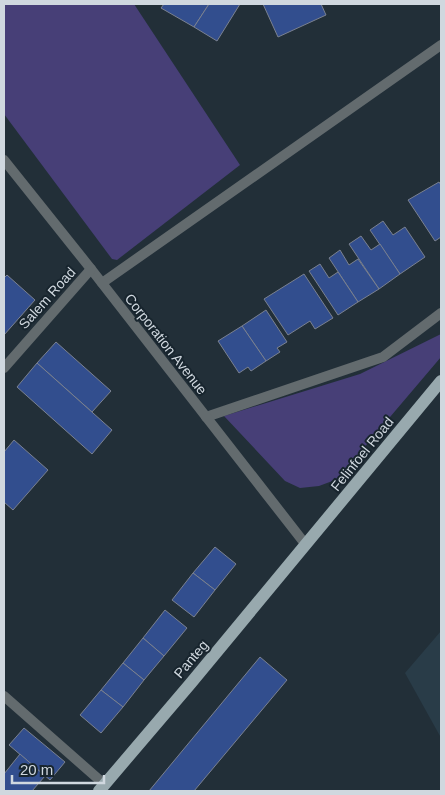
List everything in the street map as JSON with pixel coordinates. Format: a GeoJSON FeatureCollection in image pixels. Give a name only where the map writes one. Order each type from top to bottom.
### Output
{"type":"FeatureCollection","features":[{"type":"Feature","properties":{"kind":"main road","name":"Felinfoel Road"},"geometry":{"type":"LineString","coordinates":[[306,546],[441,381]]}},
{"type":"Feature","properties":{"kind":"main road","name":"Panteg"},"geometry":{"type":"LineString","coordinates":[[101,788],[306,546]]}},
{"type":"Feature","properties":{"kind":"street"},"geometry":{"type":"LineString","coordinates":[[102,283],[441,45]]}},
{"type":"Feature","properties":{"kind":"street","name":"Corporation Avenue"},"geometry":{"type":"LineString","coordinates":[[4,160],[306,546]]}},
{"type":"Feature","properties":{"kind":"street","name":"Salem Road"},"geometry":{"type":"LineString","coordinates":[[4,368],[91,269]]}},
{"type":"Feature","properties":{"kind":"street"},"geometry":{"type":"LineString","coordinates":[[206,417],[383,357],[441,313]]}},
{"type":"Feature","properties":{"kind":"street"},"geometry":{"type":"LineString","coordinates":[[4,696],[101,788]]}},
{"type":"Feature","properties":{"kind":"shaded area"},"geometry":{"type":"Polygon","coordinates":[[[4,4],[134,4],[240,165],[117,260],[112,259],[4,114],[4,4]]]}},
{"type":"Feature","properties":{"kind":"shaded area"},"geometry":{"type":"Polygon","coordinates":[[[441,334],[441,357],[335,480],[319,486],[300,488],[285,481],[224,416],[360,374],[441,334]]]}},
{"type":"Feature","properties":{"kind":"shaded area"},"geometry":{"type":"Polygon","coordinates":[[[441,631],[441,735],[440,736],[405,673],[441,631]]]}},
{"type":"Feature","properties":{"kind":"building"},"geometry":{"type":"Polygon","coordinates":[[[164,4],[209,4],[194,27],[161,8],[164,4]]]}},
{"type":"Feature","properties":{"kind":"building"},"geometry":{"type":"Polygon","coordinates":[[[209,4],[240,4],[217,41],[194,27],[209,4]]]}},
{"type":"Feature","properties":{"kind":"building"},"geometry":{"type":"Polygon","coordinates":[[[263,4],[321,4],[326,15],[278,37],[263,4]]]}},
{"type":"Feature","properties":{"kind":"building"},"geometry":{"type":"Polygon","coordinates":[[[439,182],[441,185],[441,237],[435,241],[408,200],[439,182]]]}},
{"type":"Feature","properties":{"kind":"building"},"geometry":{"type":"Polygon","coordinates":[[[383,221],[393,235],[405,227],[425,257],[400,274],[370,230],[383,221]]]}},
{"type":"Feature","properties":{"kind":"building"},"geometry":{"type":"Polygon","coordinates":[[[361,236],[371,250],[380,244],[400,274],[379,289],[349,244],[361,236]]]}},
{"type":"Feature","properties":{"kind":"building"},"geometry":{"type":"Polygon","coordinates":[[[340,250],[349,265],[358,259],[379,289],[358,302],[329,258],[340,250]]]}},
{"type":"Feature","properties":{"kind":"building"},"geometry":{"type":"Polygon","coordinates":[[[320,264],[329,278],[338,272],[358,302],[338,315],[309,271],[320,264]]]}},
{"type":"Feature","properties":{"kind":"building"},"geometry":{"type":"Polygon","coordinates":[[[304,274],[333,318],[315,329],[310,321],[288,335],[264,299],[304,274]]]}},
{"type":"Feature","properties":{"kind":"building"},"geometry":{"type":"Polygon","coordinates":[[[7,275],[35,300],[4,335],[4,278],[7,275]]]}},
{"type":"Feature","properties":{"kind":"building"},"geometry":{"type":"Polygon","coordinates":[[[266,310],[287,342],[277,348],[280,352],[266,361],[242,326],[266,310]]]}},
{"type":"Feature","properties":{"kind":"building"},"geometry":{"type":"Polygon","coordinates":[[[242,326],[266,361],[251,371],[248,367],[239,373],[218,341],[242,326]]]}},
{"type":"Feature","properties":{"kind":"building"},"geometry":{"type":"Polygon","coordinates":[[[56,342],[111,391],[92,412],[37,363],[56,342]]]}},
{"type":"Feature","properties":{"kind":"building"},"geometry":{"type":"Polygon","coordinates":[[[37,363],[112,430],[92,454],[17,387],[37,363]]]}},
{"type":"Feature","properties":{"kind":"building"},"geometry":{"type":"Polygon","coordinates":[[[14,440],[48,470],[13,510],[4,502],[4,452],[14,440]]]}},
{"type":"Feature","properties":{"kind":"building"},"geometry":{"type":"Polygon","coordinates":[[[215,547],[236,564],[215,590],[193,573],[215,547]]]}},
{"type":"Feature","properties":{"kind":"building"},"geometry":{"type":"Polygon","coordinates":[[[193,573],[215,590],[194,617],[172,600],[193,573]]]}},
{"type":"Feature","properties":{"kind":"building"},"geometry":{"type":"Polygon","coordinates":[[[165,610],[187,628],[164,656],[143,638],[165,610]]]}},
{"type":"Feature","properties":{"kind":"building"},"geometry":{"type":"Polygon","coordinates":[[[143,638],[164,656],[144,680],[123,663],[143,638]]]}},
{"type":"Feature","properties":{"kind":"building"},"geometry":{"type":"Polygon","coordinates":[[[260,657],[287,680],[194,791],[149,791],[260,657]]]}},
{"type":"Feature","properties":{"kind":"building"},"geometry":{"type":"Polygon","coordinates":[[[123,663],[144,680],[123,707],[101,690],[123,663]]]}},
{"type":"Feature","properties":{"kind":"building"},"geometry":{"type":"Polygon","coordinates":[[[101,690],[123,707],[101,733],[80,715],[101,690]]]}},
{"type":"Feature","properties":{"kind":"building"},"geometry":{"type":"Polygon","coordinates":[[[24,728],[65,762],[50,780],[9,745],[24,728]]]}},
{"type":"Feature","properties":{"kind":"building"},"geometry":{"type":"Polygon","coordinates":[[[20,754],[45,776],[32,791],[4,791],[4,774],[20,754]]]}}]}
